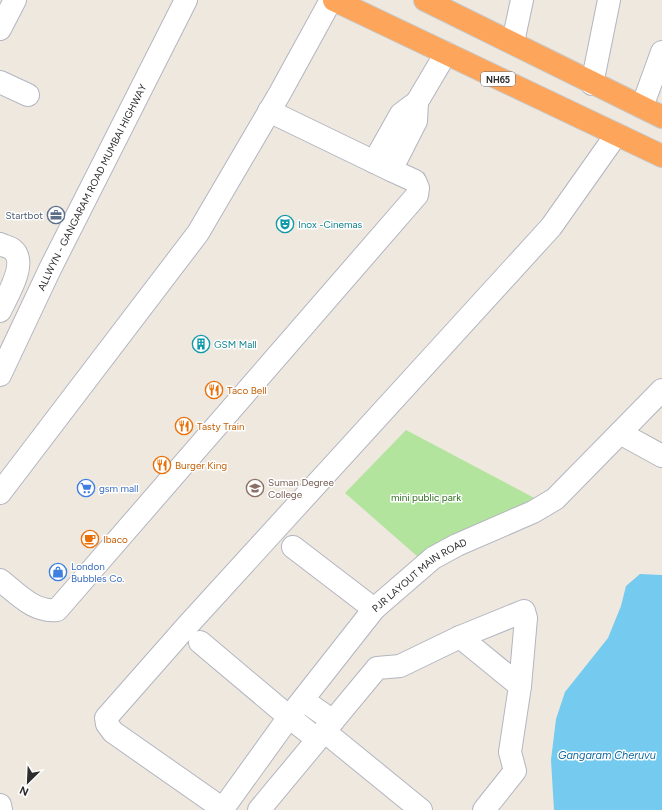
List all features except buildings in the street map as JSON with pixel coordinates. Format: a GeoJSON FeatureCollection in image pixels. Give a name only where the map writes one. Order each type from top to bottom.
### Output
{"type":"FeatureCollection","features":[{"type":"Feature","properties":{"kind":"highway","name":"NH65"},"geometry":{"type":"LineString","coordinates":[[332,0],[662,156]]}},
{"type":"Feature","properties":{"kind":"highway"},"geometry":{"type":"LineString","coordinates":[[425,0],[513,42],[592,84],[662,117]]}},
{"type":"Feature","properties":{"kind":"street"},"geometry":{"type":"LineString","coordinates":[[0,29],[15,0]]}},
{"type":"Feature","properties":{"kind":"street","name":"ALLWYN - GANGARAM ROAD MUMBAI HIGHWAY"},"geometry":{"type":"LineString","coordinates":[[0,375],[50,269],[186,0]]}},
{"type":"Feature","properties":{"kind":"street"},"geometry":{"type":"LineString","coordinates":[[0,493],[198,233],[332,0]]}},
{"type":"Feature","properties":{"kind":"street"},"geometry":{"type":"LineString","coordinates":[[513,42],[522,0]]}},
{"type":"Feature","properties":{"kind":"street"},"geometry":{"type":"LineString","coordinates":[[592,84],[609,0]]}},
{"type":"Feature","properties":{"kind":"street"},"geometry":{"type":"LineString","coordinates":[[382,166],[416,121],[417,102],[446,53]]}},
{"type":"Feature","properties":{"kind":"street"},"geometry":{"type":"LineString","coordinates":[[642,107],[662,53]]}},
{"type":"Feature","properties":{"kind":"street"},"geometry":{"type":"LineString","coordinates":[[0,82],[28,95]]}},
{"type":"Feature","properties":{"kind":"street"},"geometry":{"type":"LineString","coordinates":[[0,580],[36,608],[48,611],[57,610],[417,195],[418,188],[415,182],[269,111]]}},
{"type":"Feature","properties":{"kind":"street"},"geometry":{"type":"LineString","coordinates":[[223,809],[120,737],[110,728],[106,718],[187,626],[546,232],[616,135]]}},
{"type":"Feature","properties":{"kind":"street"},"geometry":{"type":"LineString","coordinates":[[0,244],[12,249],[18,258],[19,268],[0,310]]}},
{"type":"Feature","properties":{"kind":"street","name":"PJR LAYOUT MAIN ROAD"},"geometry":{"type":"LineString","coordinates":[[223,809],[289,717],[374,609],[434,558],[457,545],[533,512],[555,499],[662,390]]}},
{"type":"Feature","properties":{"kind":"street"},"geometry":{"type":"LineString","coordinates":[[620,433],[662,456]]}},
{"type":"Feature","properties":{"kind":"street"},"geometry":{"type":"LineString","coordinates":[[293,547],[374,609]]}},
{"type":"Feature","properties":{"kind":"street"},"geometry":{"type":"LineString","coordinates":[[259,810],[377,668],[400,666],[460,637],[524,611],[526,618],[520,686],[510,752],[516,771],[484,810]]}},
{"type":"Feature","properties":{"kind":"street"},"geometry":{"type":"LineString","coordinates":[[460,637],[520,686]]}},
{"type":"Feature","properties":{"kind":"street"},"geometry":{"type":"LineString","coordinates":[[200,642],[289,717],[325,730]]}},
{"type":"Feature","properties":{"kind":"street"},"geometry":{"type":"LineString","coordinates":[[303,700],[325,730],[421,810]]}},
{"type":"Feature","properties":{"kind":"street"},"geometry":{"type":"LineString","coordinates":[[0,805],[1,810]]}},
{"type":"Feature","properties":{"kind":"green space","name":"mini public park"},"geometry":{"type":"Polygon","coordinates":[[[406,430],[540,501],[418,557],[345,493],[406,430]]]}},
{"type":"Feature","properties":{"kind":"water","name":"Gangaram Cheruvu"},"geometry":{"type":"Polygon","coordinates":[[[640,574],[662,575],[662,810],[554,810],[551,760],[556,719],[565,692],[608,638],[621,606],[626,586],[640,574]]]}},
{"type":"Feature","properties":{"kind":"place","name":"Startbot"},"geometry":{"type":"Point","coordinates":[56,215]}},
{"type":"Feature","properties":{"kind":"place","name":"Inox -Cinemas"},"geometry":{"type":"Point","coordinates":[285,224]}},
{"type":"Feature","properties":{"kind":"place","name":"GSM Mall"},"geometry":{"type":"Point","coordinates":[201,344]}},
{"type":"Feature","properties":{"kind":"place","name":"Taco Bell"},"geometry":{"type":"Point","coordinates":[214,390]}},
{"type":"Feature","properties":{"kind":"place","name":"Tasty Train"},"geometry":{"type":"Point","coordinates":[184,426]}},
{"type":"Feature","properties":{"kind":"place","name":"Burger King"},"geometry":{"type":"Point","coordinates":[162,465]}},
{"type":"Feature","properties":{"kind":"place","name":"gsm mall"},"geometry":{"type":"Point","coordinates":[86,488]}},
{"type":"Feature","properties":{"kind":"place","name":"Suman Degree College"},"geometry":{"type":"Point","coordinates":[255,488]}},
{"type":"Feature","properties":{"kind":"place","name":"Ibaco"},"geometry":{"type":"Point","coordinates":[90,539]}},
{"type":"Feature","properties":{"kind":"place","name":"London Bubbles Co."},"geometry":{"type":"Point","coordinates":[58,572]}}]}
